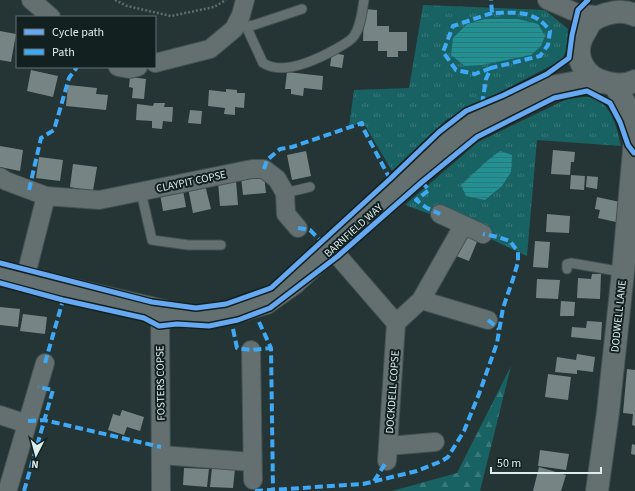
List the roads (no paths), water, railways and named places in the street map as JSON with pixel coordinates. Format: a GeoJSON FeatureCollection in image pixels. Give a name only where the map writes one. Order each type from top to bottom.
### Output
{"type":"FeatureCollection","features":[{"type":"Feature","properties":{"kind":"street"},"geometry":{"type":"LineString","coordinates":[[31,0],[50,16]]}},
{"type":"Feature","properties":{"kind":"street"},"geometry":{"type":"LineString","coordinates":[[156,63],[210,50],[240,27],[241,15],[245,0]]}},
{"type":"Feature","properties":{"kind":"street"},"geometry":{"type":"LineString","coordinates":[[546,0],[573,8],[623,11]]}},
{"type":"Feature","properties":{"kind":"street"},"geometry":{"type":"LineString","coordinates":[[573,8],[581,41],[580,58],[584,68],[592,77],[617,83]]}},
{"type":"Feature","properties":{"kind":"street","name":"BARNFIELD WAY"},"geometry":{"type":"LineString","coordinates":[[546,88],[570,64],[591,22],[623,11]]}},
{"type":"Feature","properties":{"kind":"street"},"geometry":{"type":"LineString","coordinates":[[124,68],[134,68]]}},
{"type":"Feature","properties":{"kind":"street","name":"BARNFIELD WAY"},"geometry":{"type":"LineString","coordinates":[[0,273],[189,317],[236,312],[266,303],[293,284],[328,253],[437,150],[476,123],[546,88],[583,81],[617,83]]}},
{"type":"Feature","properties":{"kind":"street","name":"DODWELL LANE"},"geometry":{"type":"LineString","coordinates":[[597,491],[627,275],[635,140],[625,104],[617,83]]}},
{"type":"Feature","properties":{"kind":"street","name":"CLAYPIT COPSE"},"geometry":{"type":"LineString","coordinates":[[0,177],[6,181],[46,196],[98,200],[252,169],[264,169],[277,179],[285,192]]}},
{"type":"Feature","properties":{"kind":"street"},"geometry":{"type":"LineString","coordinates":[[285,192],[286,214],[298,228]]}},
{"type":"Feature","properties":{"kind":"street"},"geometry":{"type":"LineString","coordinates":[[25,279],[46,196]]}},
{"type":"Feature","properties":{"kind":"street"},"geometry":{"type":"LineString","coordinates":[[440,214],[482,234]]}},
{"type":"Feature","properties":{"kind":"street"},"geometry":{"type":"LineString","coordinates":[[328,253],[338,256],[396,323],[421,300],[463,226]]}},
{"type":"Feature","properties":{"kind":"street"},"geometry":{"type":"LineString","coordinates":[[421,300],[488,320]]}},
{"type":"Feature","properties":{"kind":"street","name":"FOSTERS COPSE"},"geometry":{"type":"LineString","coordinates":[[160,311],[161,491]]}},
{"type":"Feature","properties":{"kind":"street","name":"DOCKDELL COPSE"},"geometry":{"type":"LineString","coordinates":[[396,323],[388,454],[435,442]]}},
{"type":"Feature","properties":{"kind":"street"},"geometry":{"type":"LineString","coordinates":[[251,350],[253,480]]}},
{"type":"Feature","properties":{"kind":"street"},"geometry":{"type":"LineString","coordinates":[[8,489],[45,363]]}},
{"type":"Feature","properties":{"kind":"street"},"geometry":{"type":"LineString","coordinates":[[0,415],[27,424]]}},
{"type":"Feature","properties":{"kind":"street"},"geometry":{"type":"LineString","coordinates":[[160,455],[252,462]]}},
{"type":"Feature","properties":{"kind":"lane"},"geometry":{"type":"LineString","coordinates":[[302,9],[240,27],[263,63],[268,66],[275,67],[306,64],[344,44],[353,37],[358,28],[364,0]]}},
{"type":"Feature","properties":{"kind":"lane"},"geometry":{"type":"LineString","coordinates":[[285,192],[310,187]]}},
{"type":"Feature","properties":{"kind":"lane"},"geometry":{"type":"LineString","coordinates":[[140,192],[152,240],[188,245],[221,245]]}},
{"type":"Feature","properties":{"kind":"lane"},"geometry":{"type":"LineString","coordinates":[[567,269],[567,264],[571,263],[627,275]]}}]}
